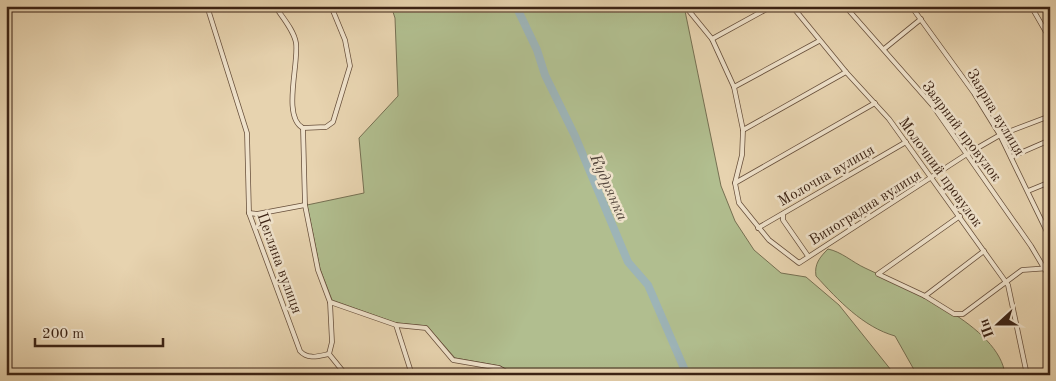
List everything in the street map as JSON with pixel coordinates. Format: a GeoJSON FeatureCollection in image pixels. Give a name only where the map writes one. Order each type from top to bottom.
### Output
{"type":"FeatureCollection","features":[{"type":"Feature","properties":{"kind":"street","name":"Цегляна вулиця"},"geometry":{"type":"LineString","coordinates":[[207,6],[247,133],[249,213],[300,351],[305,356],[311,357],[329,354]]}},
{"type":"Feature","properties":{"kind":"street"},"geometry":{"type":"LineString","coordinates":[[275,6],[296,41],[292,105],[295,119],[299,126],[304,128],[326,126],[333,122],[350,66],[346,40],[331,6]]}},
{"type":"Feature","properties":{"kind":"street"},"geometry":{"type":"LineString","coordinates":[[685,6],[712,39],[734,87],[743,130],[742,155],[735,183],[740,204],[758,228]]}},
{"type":"Feature","properties":{"kind":"street"},"geometry":{"type":"LineString","coordinates":[[712,39],[772,6]]}},
{"type":"Feature","properties":{"kind":"street","name":"Молочний провулок"},"geometry":{"type":"LineString","coordinates":[[792,6],[819,41],[906,142],[1005,282],[1010,293],[1027,375]]}},
{"type":"Feature","properties":{"kind":"street","name":"Заярний провулок"},"geometry":{"type":"LineString","coordinates":[[845,6],[930,102],[1048,269],[1050,278]]}},
{"type":"Feature","properties":{"kind":"street","name":"Заярна вулиця"},"geometry":{"type":"LineString","coordinates":[[911,6],[1000,135],[1050,238]]}},
{"type":"Feature","properties":{"kind":"street"},"geometry":{"type":"LineString","coordinates":[[1031,6],[1050,39]]}},
{"type":"Feature","properties":{"kind":"street"},"geometry":{"type":"LineString","coordinates":[[884,49],[921,19]]}},
{"type":"Feature","properties":{"kind":"street"},"geometry":{"type":"LineString","coordinates":[[734,87],[819,41]]}},
{"type":"Feature","properties":{"kind":"street"},"geometry":{"type":"LineString","coordinates":[[743,130],[846,72]]}},
{"type":"Feature","properties":{"kind":"street"},"geometry":{"type":"LineString","coordinates":[[735,183],[875,104]]}},
{"type":"Feature","properties":{"kind":"street","name":"Виноградна вулиця"},"geometry":{"type":"LineString","coordinates":[[758,228],[780,250],[799,263],[967,154],[1000,135],[1050,116]]}},
{"type":"Feature","properties":{"kind":"street"},"geometry":{"type":"LineString","coordinates":[[304,128],[305,206],[318,270],[330,302],[332,342],[329,354],[346,375]]}},
{"type":"Feature","properties":{"kind":"street"},"geometry":{"type":"LineString","coordinates":[[1011,157],[1050,140]]}},
{"type":"Feature","properties":{"kind":"street","name":"Молочна вулиця"},"geometry":{"type":"LineString","coordinates":[[758,228],[906,142]]}},
{"type":"Feature","properties":{"kind":"street"},"geometry":{"type":"LineString","coordinates":[[1028,191],[1050,182]]}},
{"type":"Feature","properties":{"kind":"street"},"geometry":{"type":"LineString","coordinates":[[249,213],[257,214],[305,206]]}},
{"type":"Feature","properties":{"kind":"street"},"geometry":{"type":"LineString","coordinates":[[784,212],[783,220],[808,256]]}},
{"type":"Feature","properties":{"kind":"street"},"geometry":{"type":"LineString","coordinates":[[960,216],[878,274],[925,296],[954,314],[963,314],[1022,270],[1048,269]]}},
{"type":"Feature","properties":{"kind":"street"},"geometry":{"type":"LineString","coordinates":[[925,296],[984,251]]}},
{"type":"Feature","properties":{"kind":"street"},"geometry":{"type":"LineString","coordinates":[[330,302],[396,325],[426,328],[457,362],[499,368],[512,375]]}},
{"type":"Feature","properties":{"kind":"street"},"geometry":{"type":"LineString","coordinates":[[396,325],[412,375]]}},
{"type":"Feature","properties":{"kind":"green space"},"geometry":{"type":"Polygon","coordinates":[[[391,6],[684,6],[721,186],[735,221],[754,250],[781,273],[806,277],[839,305],[895,375],[515,375],[500,366],[455,358],[427,326],[396,323],[332,300],[320,269],[307,205],[364,193],[359,138],[398,96],[395,18],[391,6]]]}},
{"type":"Feature","properties":{"kind":"green space"},"geometry":{"type":"Polygon","coordinates":[[[828,249],[838,252],[860,266],[926,297],[948,310],[987,340],[999,357],[1005,375],[917,375],[895,336],[872,326],[852,312],[816,276],[818,261],[828,249]]]}},
{"type":"Feature","properties":{"kind":"waterway","name":"Кудрянка"},"geometry":{"type":"LineString","coordinates":[[516,6],[537,50],[545,75],[575,136],[628,262],[648,285],[687,375]]}}]}
